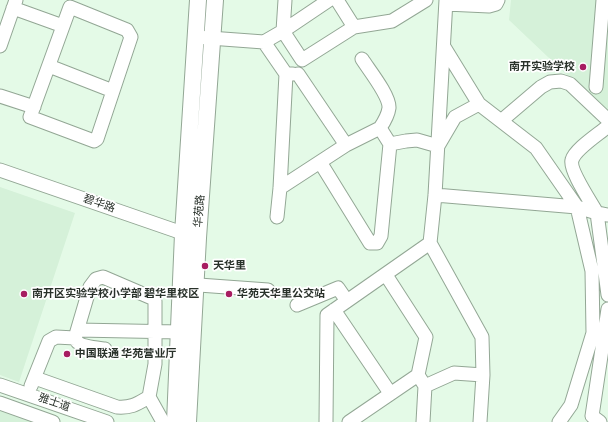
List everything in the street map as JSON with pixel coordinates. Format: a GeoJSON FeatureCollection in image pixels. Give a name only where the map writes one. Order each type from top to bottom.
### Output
{"type":"FeatureCollection","features":[{"type":"Feature","properties":{"kind":"main road","name":"华苑路"},"geometry":{"type":"LineString","coordinates":[[188,422],[188,284],[191,236],[198,0]]}},
{"type":"Feature","properties":{"kind":"main road","name":"华苑路"},"geometry":{"type":"LineString","coordinates":[[191,236],[215,0]]}},
{"type":"Feature","properties":{"kind":"main road","name":"华苑路"},"geometry":{"type":"LineString","coordinates":[[175,422],[180,332],[188,284]]}},
{"type":"Feature","properties":{"kind":"street"},"geometry":{"type":"LineString","coordinates":[[285,0],[283,31],[302,60]]}},
{"type":"Feature","properties":{"kind":"street"},"geometry":{"type":"LineString","coordinates":[[196,37],[264,42],[329,0]]}},
{"type":"Feature","properties":{"kind":"street"},"geometry":{"type":"LineString","coordinates":[[337,0],[354,27]]}},
{"type":"Feature","properties":{"kind":"street"},"geometry":{"type":"LineString","coordinates":[[277,217],[292,74],[302,60],[354,27],[392,21],[426,0]]}},
{"type":"Feature","properties":{"kind":"street"},"geometry":{"type":"LineString","coordinates":[[480,422],[483,375],[482,337],[430,243],[435,195],[446,2],[489,6],[496,4],[498,0]]}},
{"type":"Feature","properties":{"kind":"street"},"geometry":{"type":"LineString","coordinates":[[596,87],[603,0]]}},
{"type":"Feature","properties":{"kind":"street"},"geometry":{"type":"LineString","coordinates":[[0,46],[15,4],[63,26]]}},
{"type":"Feature","properties":{"kind":"street"},"geometry":{"type":"LineString","coordinates":[[70,7],[127,30],[131,38],[97,139],[94,141],[30,117],[63,26],[70,7]]}},
{"type":"Feature","properties":{"kind":"street"},"geometry":{"type":"LineString","coordinates":[[264,42],[292,74],[346,145]]}},
{"type":"Feature","properties":{"kind":"street"},"geometry":{"type":"LineString","coordinates":[[444,47],[479,104],[536,148],[577,207],[592,271],[593,333],[571,405],[559,422]]}},
{"type":"Feature","properties":{"kind":"street"},"geometry":{"type":"LineString","coordinates":[[280,188],[346,145],[380,128],[387,117],[389,106],[387,98],[362,59]]}},
{"type":"Feature","properties":{"kind":"street"},"geometry":{"type":"LineString","coordinates":[[49,66],[113,91]]}},
{"type":"Feature","properties":{"kind":"street"},"geometry":{"type":"LineString","coordinates":[[501,121],[542,87],[550,82],[562,81],[570,84],[608,120]]}},
{"type":"Feature","properties":{"kind":"street"},"geometry":{"type":"LineString","coordinates":[[0,96],[34,107]]}},
{"type":"Feature","properties":{"kind":"street"},"geometry":{"type":"LineString","coordinates":[[438,146],[455,117],[479,104]]}},
{"type":"Feature","properties":{"kind":"street"},"geometry":{"type":"LineString","coordinates":[[608,126],[579,149],[572,159],[571,168],[602,214],[608,295]]}},
{"type":"Feature","properties":{"kind":"street"},"geometry":{"type":"LineString","coordinates":[[320,162],[370,243],[377,243],[382,236],[390,144],[380,128]]}},
{"type":"Feature","properties":{"kind":"street"},"geometry":{"type":"LineString","coordinates":[[390,144],[417,140],[438,146]]}},
{"type":"Feature","properties":{"kind":"street","name":"碧华路"},"geometry":{"type":"LineString","coordinates":[[0,170],[191,236]]}},
{"type":"Feature","properties":{"kind":"street"},"geometry":{"type":"LineString","coordinates":[[435,195],[577,207],[602,214]]}},
{"type":"Feature","properties":{"kind":"street"},"geometry":{"type":"LineString","coordinates":[[326,422],[327,315],[430,243]]}},
{"type":"Feature","properties":{"kind":"street"},"geometry":{"type":"LineString","coordinates":[[386,275],[426,337],[418,375],[425,386],[423,422]]}},
{"type":"Feature","properties":{"kind":"street"},"geometry":{"type":"LineString","coordinates":[[105,349],[80,344],[76,341],[90,287],[96,279],[103,277],[152,298],[155,301],[155,364],[149,396],[163,422]]}},
{"type":"Feature","properties":{"kind":"street"},"geometry":{"type":"LineString","coordinates":[[188,284],[268,290]]}},
{"type":"Feature","properties":{"kind":"street"},"geometry":{"type":"LineString","coordinates":[[297,305],[338,288],[347,301]]}},
{"type":"Feature","properties":{"kind":"street"},"geometry":{"type":"LineString","coordinates":[[600,422],[592,416],[603,379],[608,309]]}},
{"type":"Feature","properties":{"kind":"street"},"geometry":{"type":"LineString","coordinates":[[334,310],[390,393]]}},
{"type":"Feature","properties":{"kind":"street"},"geometry":{"type":"LineString","coordinates":[[28,394],[49,341],[56,337],[77,334],[180,332]]}},
{"type":"Feature","properties":{"kind":"street"},"geometry":{"type":"LineString","coordinates":[[425,386],[454,373],[483,375]]}},
{"type":"Feature","properties":{"kind":"street"},"geometry":{"type":"LineString","coordinates":[[354,420],[390,393],[418,375]]}},
{"type":"Feature","properties":{"kind":"street"},"geometry":{"type":"LineString","coordinates":[[35,378],[117,407],[128,408],[149,396]]}},
{"type":"Feature","properties":{"kind":"street","name":"雅士道"},"geometry":{"type":"LineString","coordinates":[[0,385],[107,422]]}},
{"type":"Feature","properties":{"kind":"street","name":"雅士道"},"geometry":{"type":"LineString","coordinates":[[0,392],[82,422]]}},
{"type":"Feature","properties":{"kind":"street"},"geometry":{"type":"LineString","coordinates":[[0,403],[53,422]]}},
{"type":"Feature","properties":{"kind":"shaded area","name":"南开实验学校"},"geometry":{"type":"Polygon","coordinates":[[[511,0],[608,0],[608,114],[509,20],[511,0]]]}},
{"type":"Feature","properties":{"kind":"shaded area","name":"南开区实验学校小学部 碧华里校区"},"geometry":{"type":"Polygon","coordinates":[[[0,187],[75,213],[19,382],[0,375],[0,187]]]}},
{"type":"Feature","properties":{"kind":"shaded area"},"geometry":{"type":"Polygon","coordinates":[[[0,404],[51,422],[0,422],[0,404]]]}},
{"type":"Feature","properties":{"kind":"place","name":"南开实验学校"},"geometry":{"type":"Point","coordinates":[583,67]}},
{"type":"Feature","properties":{"kind":"place","name":"天华里"},"geometry":{"type":"Point","coordinates":[205,266]}},
{"type":"Feature","properties":{"kind":"place","name":"南开区实验学校小学部 碧华里校区"},"geometry":{"type":"Point","coordinates":[24,294]}},
{"type":"Feature","properties":{"kind":"place","name":"华苑天华里公交站"},"geometry":{"type":"Point","coordinates":[229,294]}},
{"type":"Feature","properties":{"kind":"place","name":"中国联通 华苑营业厅"},"geometry":{"type":"Point","coordinates":[67,354]}}]}
